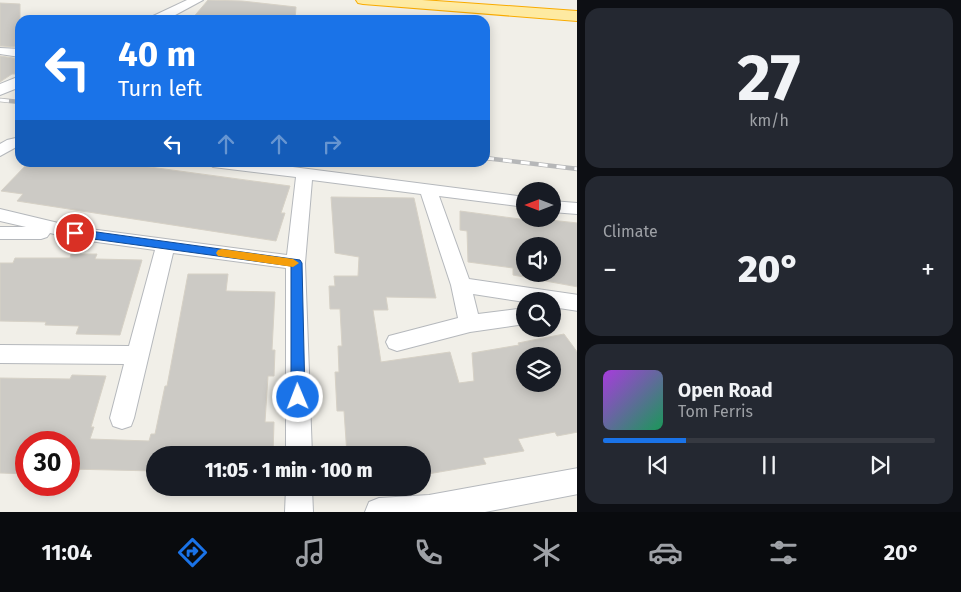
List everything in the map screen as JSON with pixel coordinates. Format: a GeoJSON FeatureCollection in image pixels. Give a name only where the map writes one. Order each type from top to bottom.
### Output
{"type":"FeatureCollection","features":[{"type":"Feature","properties":{"kind":"highway"},"geometry":{"type":"LineString","coordinates":[[372,0],[577,16]]}},
{"type":"Feature","properties":{"kind":"highway"},"geometry":{"type":"LineString","coordinates":[[464,0],[577,8]]}},
{"type":"Feature","properties":{"kind":"street"},"geometry":{"type":"LineString","coordinates":[[166,15],[197,0]]}},
{"type":"Feature","properties":{"kind":"street"},"geometry":{"type":"LineString","coordinates":[[0,51],[15,52]]}},
{"type":"Feature","properties":{"kind":"street"},"geometry":{"type":"LineString","coordinates":[[0,90],[15,83]]}},
{"type":"Feature","properties":{"kind":"street"},"geometry":{"type":"LineString","coordinates":[[0,151],[15,142]]}},
{"type":"Feature","properties":{"kind":"street"},"geometry":{"type":"LineString","coordinates":[[251,167],[516,201]]}},
{"type":"Feature","properties":{"kind":"street"},"geometry":{"type":"LineString","coordinates":[[299,446],[296,263],[304,174]]}},
{"type":"Feature","properties":{"kind":"street"},"geometry":{"type":"LineString","coordinates":[[428,189],[461,285],[470,324]]}},
{"type":"Feature","properties":{"kind":"street"},"geometry":{"type":"LineString","coordinates":[[561,207],[577,209]]}},
{"type":"Feature","properties":{"kind":"street"},"geometry":{"type":"LineString","coordinates":[[0,215],[75,233],[296,263]]}},
{"type":"Feature","properties":{"kind":"street"},"geometry":{"type":"LineString","coordinates":[[0,233],[75,233]]}},
{"type":"Feature","properties":{"kind":"street"},"geometry":{"type":"LineString","coordinates":[[122,418],[166,245]]}},
{"type":"Feature","properties":{"kind":"street"},"geometry":{"type":"LineString","coordinates":[[461,285],[577,303]]}},
{"type":"Feature","properties":{"kind":"street"},"geometry":{"type":"LineString","coordinates":[[561,311],[577,308]]}},
{"type":"Feature","properties":{"kind":"street"},"geometry":{"type":"LineString","coordinates":[[397,342],[470,324],[516,317]]}},
{"type":"Feature","properties":{"kind":"street"},"geometry":{"type":"LineString","coordinates":[[0,354],[137,355]]}},
{"type":"Feature","properties":{"kind":"street"},"geometry":{"type":"LineString","coordinates":[[379,512],[429,509],[577,481]]}},
{"type":"Feature","properties":{"kind":"street"},"geometry":{"type":"LineString","coordinates":[[299,496],[299,512]]}},
{"type":"Feature","properties":{"kind":"building"},"geometry":{"type":"Polygon","coordinates":[[[208,0],[242,1],[296,7],[295,15],[195,15],[208,0]]]}},
{"type":"Feature","properties":{"kind":"building"},"geometry":{"type":"Polygon","coordinates":[[[0,3],[20,4],[20,15],[15,15],[15,47],[0,46],[0,3]]]}},
{"type":"Feature","properties":{"kind":"building"},"geometry":{"type":"Polygon","coordinates":[[[0,56],[15,58],[15,74],[0,82],[0,56]]]}},
{"type":"Feature","properties":{"kind":"building"},"geometry":{"type":"Polygon","coordinates":[[[24,167],[150,167],[290,186],[281,213],[285,213],[276,241],[17,201],[23,194],[1,191],[24,167]]]}},
{"type":"Feature","properties":{"kind":"building"},"geometry":{"type":"Polygon","coordinates":[[[331,197],[414,198],[436,298],[386,297],[388,310],[373,310],[381,362],[450,352],[459,383],[474,381],[472,353],[519,345],[518,343],[549,337],[561,337],[561,335],[564,334],[577,352],[577,432],[557,436],[555,432],[518,439],[524,451],[483,458],[486,464],[431,473],[431,446],[346,446],[344,411],[337,411],[335,372],[339,372],[338,346],[342,346],[340,309],[330,309],[329,286],[335,286],[334,276],[358,276],[359,257],[335,253],[331,197]]]}},
{"type":"Feature","properties":{"kind":"building"},"geometry":{"type":"Polygon","coordinates":[[[460,211],[516,218],[516,228],[561,228],[561,221],[577,223],[577,287],[551,282],[561,282],[561,237],[516,237],[516,276],[513,275],[513,268],[468,262],[467,231],[460,230],[460,211]]]}},
{"type":"Feature","properties":{"kind":"building"},"geometry":{"type":"Polygon","coordinates":[[[71,254],[97,254],[95,259],[142,260],[120,335],[76,334],[79,326],[45,325],[46,322],[0,321],[0,263],[13,263],[15,258],[70,258],[71,254]]]}},
{"type":"Feature","properties":{"kind":"building"},"geometry":{"type":"Polygon","coordinates":[[[188,274],[228,274],[226,291],[275,292],[272,350],[275,350],[274,376],[268,376],[265,422],[274,422],[273,446],[146,446],[146,471],[80,469],[80,431],[15,431],[15,474],[0,473],[0,378],[70,379],[72,375],[106,376],[91,427],[94,427],[90,439],[149,441],[151,434],[155,434],[165,386],[167,386],[188,274]]]}},
{"type":"Feature","properties":{"kind":"railway"},"geometry":{"type":"LineString","coordinates":[[0,100],[15,102]]}},
{"type":"Feature","properties":{"kind":"railway"},"geometry":{"type":"LineString","coordinates":[[490,159],[577,169]]}},
{"type":"Feature","properties":{"kind":"slow traffic"},"geometry":{"type":"LineString","coordinates":[[222,253],[293,263]]}},
{"type":"Feature","properties":{"kind":"route"},"geometry":{"type":"LineString","coordinates":[[75,233],[296,263],[298,397]]}}]}
